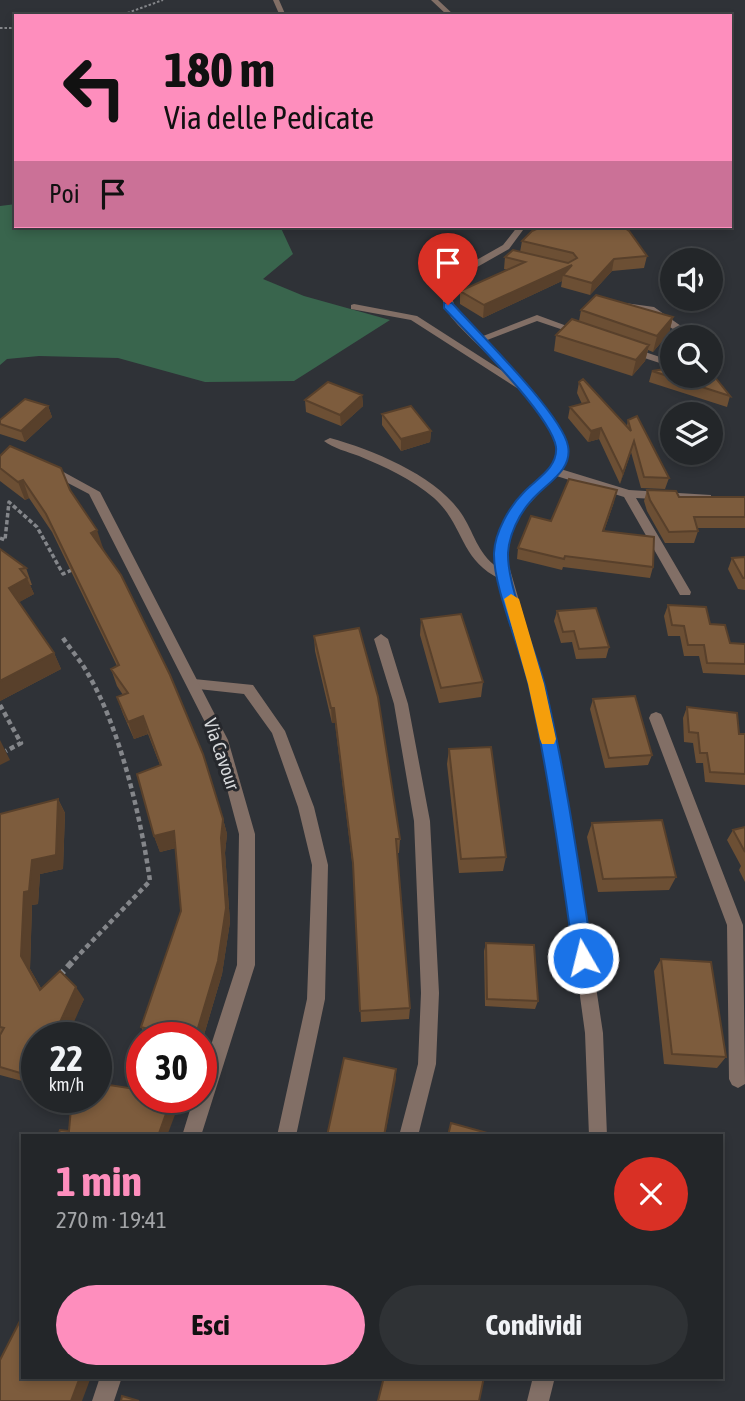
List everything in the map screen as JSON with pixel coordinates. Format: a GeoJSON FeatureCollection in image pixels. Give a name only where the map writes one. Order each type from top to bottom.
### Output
{"type":"FeatureCollection","features":[{"type":"Feature","properties":{"kind":"street"},"geometry":{"type":"LineString","coordinates":[[434,0],[450,14]]}},
{"type":"Feature","properties":{"kind":"street"},"geometry":{"type":"LineString","coordinates":[[521,228],[503,254],[453,277],[444,288],[448,305],[547,416],[559,438],[563,454],[554,471],[527,496],[514,514],[502,546],[504,576],[536,684],[558,783],[594,1033],[598,1134]]}},
{"type":"Feature","properties":{"kind":"street"},"geometry":{"type":"LineString","coordinates":[[614,305],[651,309],[674,325]]}},
{"type":"Feature","properties":{"kind":"street"},"geometry":{"type":"LineString","coordinates":[[354,307],[414,318],[521,386]]}},
{"type":"Feature","properties":{"kind":"street"},"geometry":{"type":"LineString","coordinates":[[478,340],[537,318],[589,336]]}},
{"type":"Feature","properties":{"kind":"street"},"geometry":{"type":"LineString","coordinates":[[616,345],[660,360]]}},
{"type":"Feature","properties":{"kind":"street"},"geometry":{"type":"LineString","coordinates":[[330,441],[385,464],[434,493],[458,519],[476,557],[488,568],[504,576]]}},
{"type":"Feature","properties":{"kind":"street","name":"Via Cavour"},"geometry":{"type":"LineString","coordinates":[[32,461],[94,492],[221,740],[247,834],[246,965],[192,1134]]}},
{"type":"Feature","properties":{"kind":"street"},"geometry":{"type":"LineString","coordinates":[[554,471],[628,494],[711,498]]}},
{"type":"Feature","properties":{"kind":"street"},"geometry":{"type":"LineString","coordinates":[[628,494],[685,592]]}},
{"type":"Feature","properties":{"kind":"street"},"geometry":{"type":"LineString","coordinates":[[381,639],[401,704],[422,821],[430,993],[427,1064],[409,1134]]}},
{"type":"Feature","properties":{"kind":"street"},"geometry":{"type":"LineString","coordinates":[[194,684],[248,689],[278,732],[306,807],[320,865],[316,999],[286,1134]]}},
{"type":"Feature","properties":{"kind":"street"},"geometry":{"type":"LineString","coordinates":[[656,718],[740,927],[738,1079]]}},
{"type":"Feature","properties":{"kind":"street"},"geometry":{"type":"LineString","coordinates":[[103,1401],[110,1379]]}},
{"type":"Feature","properties":{"kind":"street"},"geometry":{"type":"LineString","coordinates":[[538,1401],[544,1379]]}},
{"type":"Feature","properties":{"kind":"path"},"geometry":{"type":"LineString","coordinates":[[124,14],[163,0]]}},
{"type":"Feature","properties":{"kind":"path"},"geometry":{"type":"LineString","coordinates":[[0,538],[5,540],[9,502],[37,527],[63,573],[86,565]]}},
{"type":"Feature","properties":{"kind":"path"},"geometry":{"type":"LineString","coordinates":[[49,987],[149,881],[143,832],[109,718],[88,674],[64,638]]}},
{"type":"Feature","properties":{"kind":"path"},"geometry":{"type":"LineString","coordinates":[[0,705],[22,743],[6,751]]}},
{"type":"Feature","properties":{"kind":"green space"},"geometry":{"type":"Polygon","coordinates":[[[14,204],[14,228],[281,228],[293,254],[263,279],[304,296],[390,320],[294,381],[205,382],[118,358],[39,356],[7,359],[0,365],[0,206],[14,204]]]}},
{"type":"Feature","properties":{"kind":"building"},"geometry":{"type":"Polygon","coordinates":[[[539,228],[625,228],[647,256],[614,259],[592,283],[563,275],[572,265],[484,305],[460,291],[525,262],[505,257],[513,250],[568,263],[577,258],[573,253],[522,241],[539,228]]]}},
{"type":"Feature","properties":{"kind":"building"},"geometry":{"type":"Polygon","coordinates":[[[596,295],[673,317],[666,325],[660,325],[657,336],[581,310],[596,295]]]}},
{"type":"Feature","properties":{"kind":"building"},"geometry":{"type":"Polygon","coordinates":[[[572,319],[649,345],[636,360],[556,335],[572,319]]]}},
{"type":"Feature","properties":{"kind":"building"},"geometry":{"type":"Polygon","coordinates":[[[583,379],[631,431],[628,420],[637,416],[669,478],[644,477],[634,441],[623,473],[601,428],[591,431],[570,407],[589,402],[579,382],[583,379]]]}},
{"type":"Feature","properties":{"kind":"building"},"geometry":{"type":"Polygon","coordinates":[[[328,382],[362,395],[340,415],[305,400],[328,382]]]}},
{"type":"Feature","properties":{"kind":"building"},"geometry":{"type":"Polygon","coordinates":[[[723,387],[730,396],[705,388],[723,387]]]}},
{"type":"Feature","properties":{"kind":"building"},"geometry":{"type":"Polygon","coordinates":[[[25,399],[48,406],[21,431],[0,424],[0,420],[25,399]]]}},
{"type":"Feature","properties":{"kind":"building"},"geometry":{"type":"Polygon","coordinates":[[[411,406],[431,431],[401,439],[382,414],[411,406]]]}},
{"type":"Feature","properties":{"kind":"building"},"geometry":{"type":"Polygon","coordinates":[[[10,446],[61,468],[70,490],[97,530],[91,533],[121,575],[170,675],[203,754],[223,819],[221,838],[226,908],[218,961],[200,1022],[143,1022],[181,911],[174,831],[154,836],[137,774],[161,765],[143,716],[128,722],[117,697],[128,693],[111,669],[119,665],[46,514],[23,480],[18,482],[0,468],[0,456],[10,446]]]}},
{"type":"Feature","properties":{"kind":"building"},"geometry":{"type":"Polygon","coordinates":[[[569,479],[617,490],[603,531],[654,537],[653,567],[565,556],[564,559],[518,548],[531,516],[551,521],[569,479]]]}},
{"type":"Feature","properties":{"kind":"building"},"geometry":{"type":"Polygon","coordinates":[[[647,490],[676,491],[679,497],[745,497],[745,517],[694,517],[698,531],[669,532],[647,490]]]}},
{"type":"Feature","properties":{"kind":"building"},"geometry":{"type":"Polygon","coordinates":[[[0,549],[26,568],[20,569],[27,578],[9,588],[54,653],[0,681],[0,549]]]}},
{"type":"Feature","properties":{"kind":"building"},"geometry":{"type":"Polygon","coordinates":[[[745,557],[745,578],[743,578],[732,558],[745,557]]]}},
{"type":"Feature","properties":{"kind":"building"},"geometry":{"type":"Polygon","coordinates":[[[668,605],[706,607],[710,624],[725,625],[730,643],[745,644],[745,664],[707,663],[704,645],[688,645],[684,626],[672,625],[668,605]]]}},
{"type":"Feature","properties":{"kind":"building"},"geometry":{"type":"Polygon","coordinates":[[[596,608],[609,647],[579,649],[574,631],[563,632],[557,611],[596,608]]]}},
{"type":"Feature","properties":{"kind":"building"},"geometry":{"type":"Polygon","coordinates":[[[461,614],[483,682],[441,688],[421,619],[461,614]]]}},
{"type":"Feature","properties":{"kind":"building"},"geometry":{"type":"Polygon","coordinates":[[[359,628],[378,697],[400,839],[396,839],[410,1008],[360,1011],[353,863],[334,708],[331,708],[314,636],[359,628]]]}},
{"type":"Feature","properties":{"kind":"building"},"geometry":{"type":"Polygon","coordinates":[[[635,696],[652,755],[609,758],[593,699],[635,696]]]}},
{"type":"Feature","properties":{"kind":"building"},"geometry":{"type":"Polygon","coordinates":[[[687,707],[737,713],[739,734],[745,734],[745,774],[710,772],[707,753],[700,753],[698,733],[689,732],[687,707]]]}},
{"type":"Feature","properties":{"kind":"building"},"geometry":{"type":"Polygon","coordinates":[[[491,747],[506,857],[461,859],[449,749],[491,747]]]}},
{"type":"Feature","properties":{"kind":"building"},"geometry":{"type":"Polygon","coordinates":[[[58,799],[56,855],[32,860],[29,891],[24,892],[21,956],[40,990],[60,971],[76,987],[60,1022],[21,1022],[21,1073],[0,1067],[0,1035],[4,1028],[0,1027],[0,814],[58,799]]]}},
{"type":"Feature","properties":{"kind":"building"},"geometry":{"type":"Polygon","coordinates":[[[662,820],[676,877],[603,879],[592,823],[662,820]]]}},
{"type":"Feature","properties":{"kind":"building"},"geometry":{"type":"Polygon","coordinates":[[[745,827],[745,852],[733,830],[745,827]]]}},
{"type":"Feature","properties":{"kind":"building"},"geometry":{"type":"Polygon","coordinates":[[[486,943],[534,945],[538,1001],[487,999],[486,943]]]}},
{"type":"Feature","properties":{"kind":"building"},"geometry":{"type":"Polygon","coordinates":[[[661,959],[711,962],[726,1057],[672,1054],[661,959]]]}},
{"type":"Feature","properties":{"kind":"building"},"geometry":{"type":"Polygon","coordinates":[[[344,1058],[396,1069],[384,1134],[327,1134],[344,1058]]]}},
{"type":"Feature","properties":{"kind":"building"},"geometry":{"type":"Polygon","coordinates":[[[112,1085],[126,1088],[126,1113],[166,1113],[159,1134],[59,1134],[60,1130],[69,1131],[71,1113],[112,1113],[112,1085]]]}},
{"type":"Feature","properties":{"kind":"building"},"geometry":{"type":"Polygon","coordinates":[[[451,1123],[491,1134],[448,1134],[451,1123]]]}},
{"type":"Feature","properties":{"kind":"building"},"geometry":{"type":"Polygon","coordinates":[[[21,1319],[21,1379],[79,1379],[71,1401],[0,1401],[0,1360],[21,1319]]]}},
{"type":"Feature","properties":{"kind":"building"},"geometry":{"type":"Polygon","coordinates":[[[384,1379],[484,1379],[479,1401],[378,1401],[384,1379]]]}},
{"type":"Feature","properties":{"kind":"building"},"geometry":{"type":"Polygon","coordinates":[[[122,1396],[139,1401],[121,1401],[122,1396]]]}},
{"type":"Feature","properties":{"kind":"slow traffic"},"geometry":{"type":"LineString","coordinates":[[511,599],[536,684],[548,739]]}},
{"type":"Feature","properties":{"kind":"route"},"geometry":{"type":"LineString","coordinates":[[448,305],[541,409],[559,438],[562,449],[561,460],[554,471],[527,496],[514,514],[501,555],[504,576],[536,684],[558,783],[583,958]]}}]}
